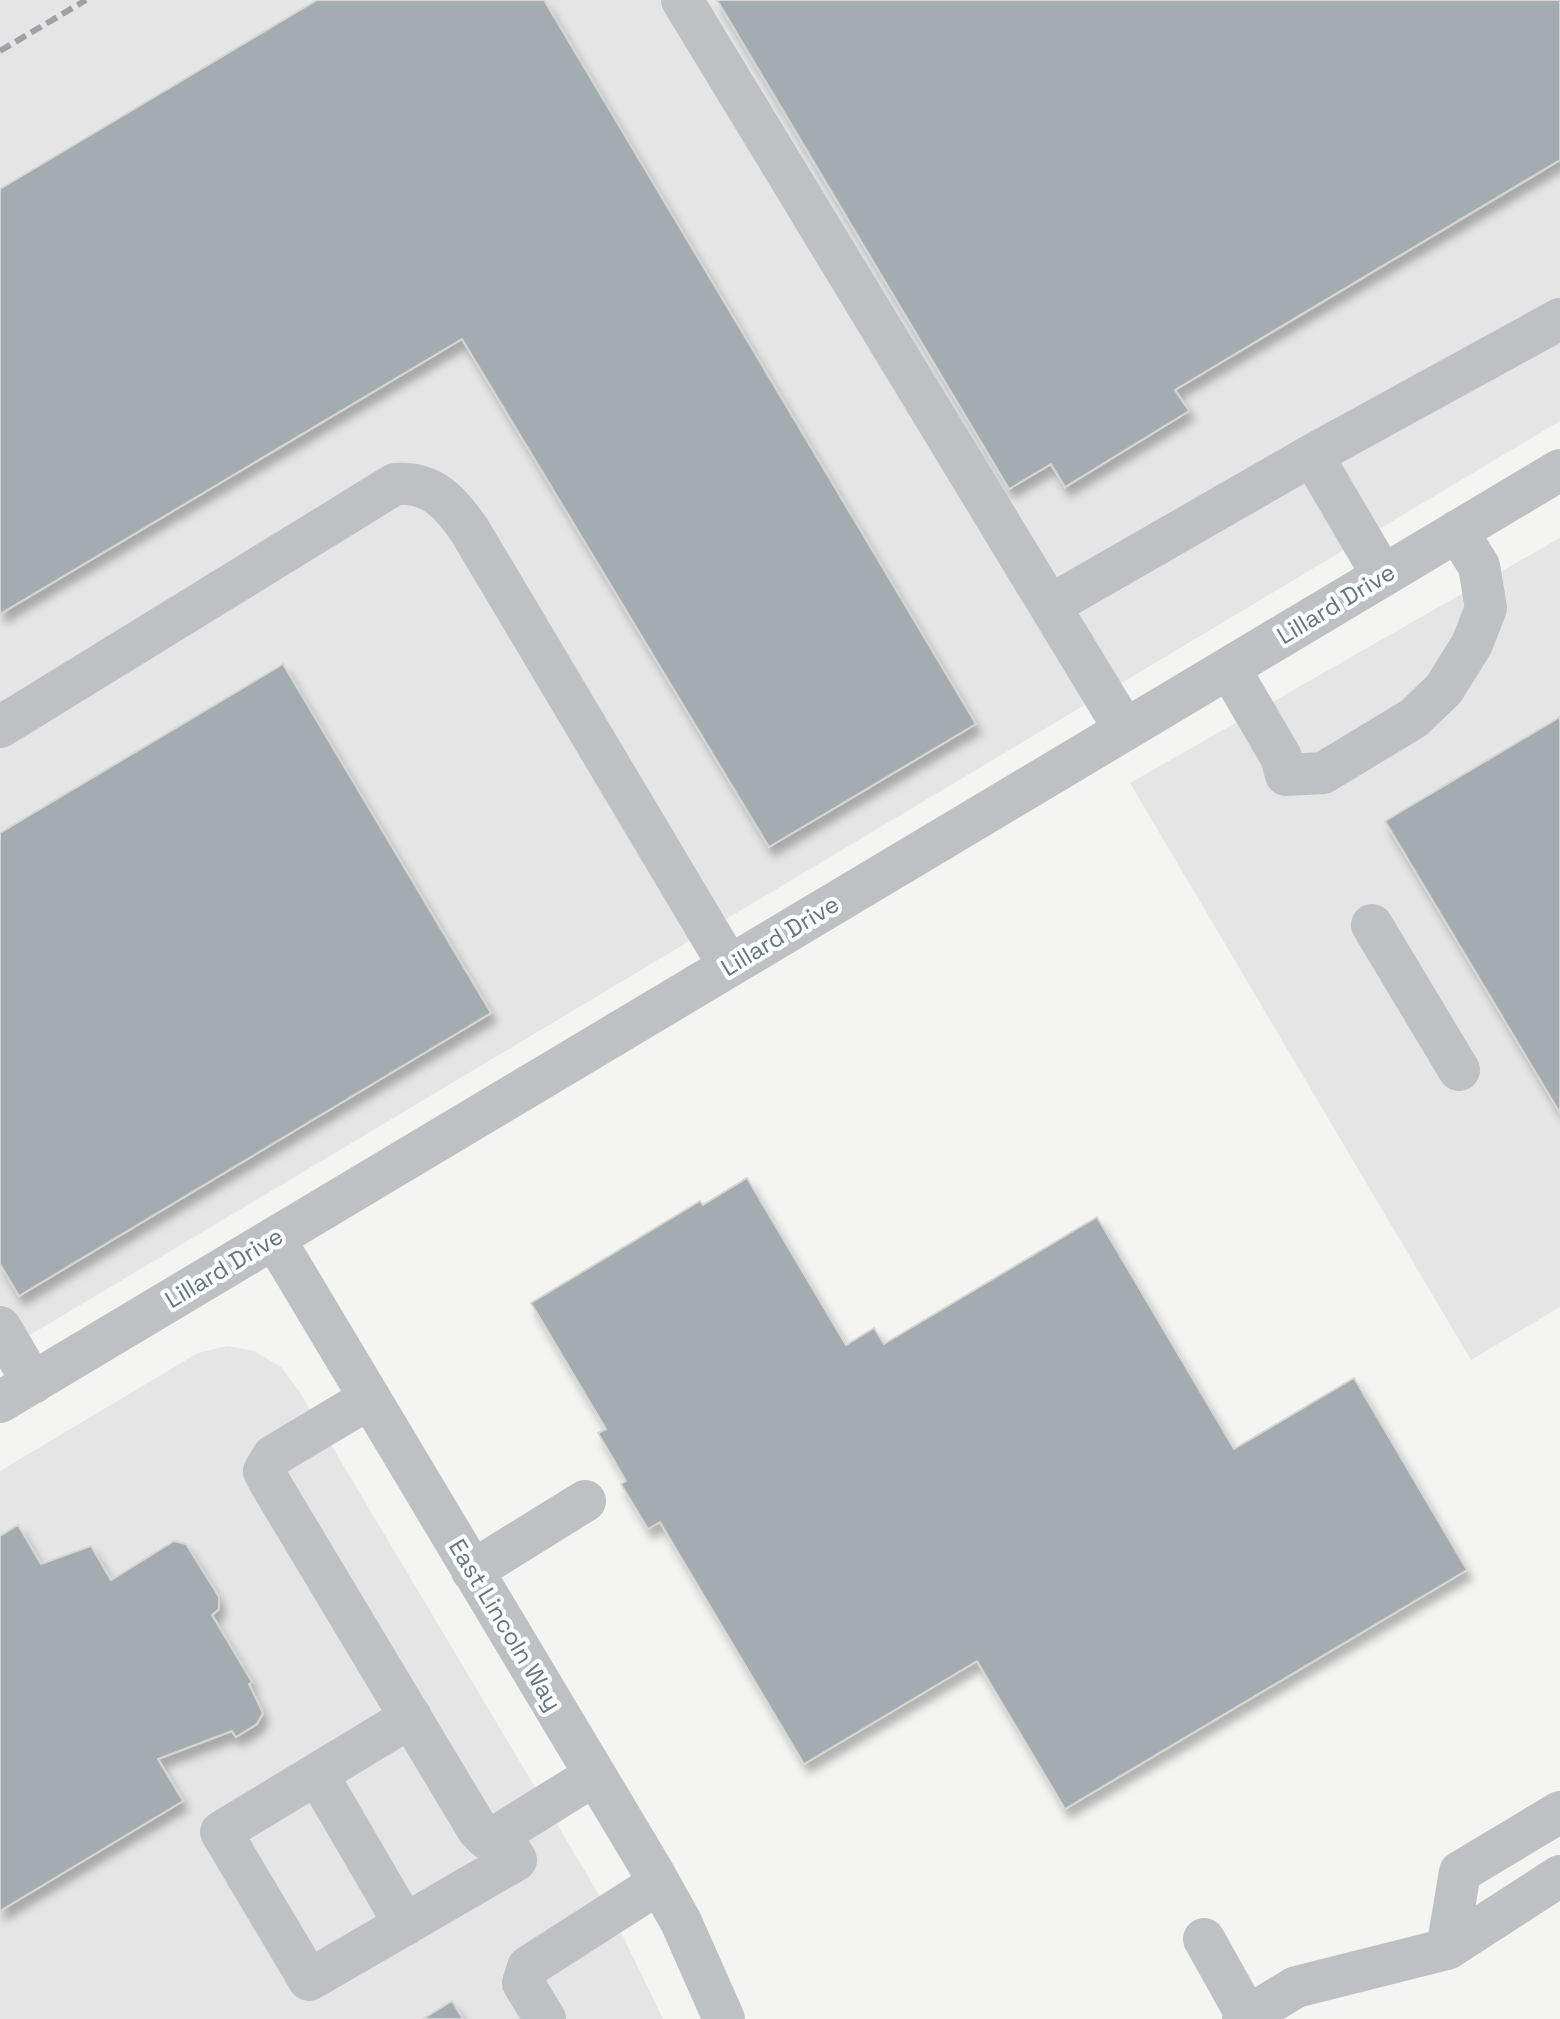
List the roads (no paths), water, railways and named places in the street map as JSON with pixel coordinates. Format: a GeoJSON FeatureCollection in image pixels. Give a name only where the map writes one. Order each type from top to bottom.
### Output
{"type":"FeatureCollection","features":[{"type":"Feature","properties":{"kind":"street"},"geometry":{"type":"LineString","coordinates":[[682,0],[1125,730]]}},
{"type":"Feature","properties":{"kind":"street"},"geometry":{"type":"LineString","coordinates":[[1051,605],[1312,455],[1560,319]]}},
{"type":"Feature","properties":{"kind":"street"},"geometry":{"type":"LineString","coordinates":[[1312,455],[1383,576]]}},
{"type":"Feature","properties":{"kind":"street","name":"Lillard Drive"},"geometry":{"type":"LineString","coordinates":[[16,1392],[1560,470]]}},
{"type":"Feature","properties":{"kind":"street"},"geometry":{"type":"LineString","coordinates":[[0,727],[395,484],[410,483],[434,491],[454,508],[470,531],[729,966]]}},
{"type":"Feature","properties":{"kind":"street"},"geometry":{"type":"LineString","coordinates":[[1229,668],[1281,757],[1286,775],[1323,773],[1414,718],[1444,689],[1472,644],[1486,608],[1479,566],[1457,531]]}},
{"type":"Feature","properties":{"kind":"street"},"geometry":{"type":"LineString","coordinates":[[1372,925],[1459,1070]]}},
{"type":"Feature","properties":{"kind":"street","name":"East Lincoln Way"},"geometry":{"type":"LineString","coordinates":[[274,1238],[659,1883],[681,1922],[724,2019]]}},
{"type":"Feature","properties":{"kind":"street"},"geometry":{"type":"LineString","coordinates":[[0,1327],[16,1392]]}},
{"type":"Feature","properties":{"kind":"street"},"geometry":{"type":"LineString","coordinates":[[370,1398],[273,1456],[264,1471],[478,1830],[486,1838],[500,1834],[595,1775]]}},
{"type":"Feature","properties":{"kind":"street"},"geometry":{"type":"LineString","coordinates":[[472,1571],[585,1501]]}},
{"type":"Feature","properties":{"kind":"street"},"geometry":{"type":"LineString","coordinates":[[411,1717],[221,1832],[309,1980],[516,1860],[500,1834]]}},
{"type":"Feature","properties":{"kind":"street"},"geometry":{"type":"LineString","coordinates":[[317,1774],[405,1925]]}},
{"type":"Feature","properties":{"kind":"street"},"geometry":{"type":"LineString","coordinates":[[1447,1949],[1460,1872],[1560,1812]]}},
{"type":"Feature","properties":{"kind":"street"},"geometry":{"type":"LineString","coordinates":[[1204,1939],[1245,2018],[1296,1987],[1447,1949],[1560,1876]]}},
{"type":"Feature","properties":{"kind":"street"},"geometry":{"type":"LineString","coordinates":[[545,2019],[523,1983],[528,1967],[659,1883]]}},
{"type":"Feature","properties":{"kind":"railway"},"geometry":{"type":"LineString","coordinates":[[0,51],[86,0]]}}]}
